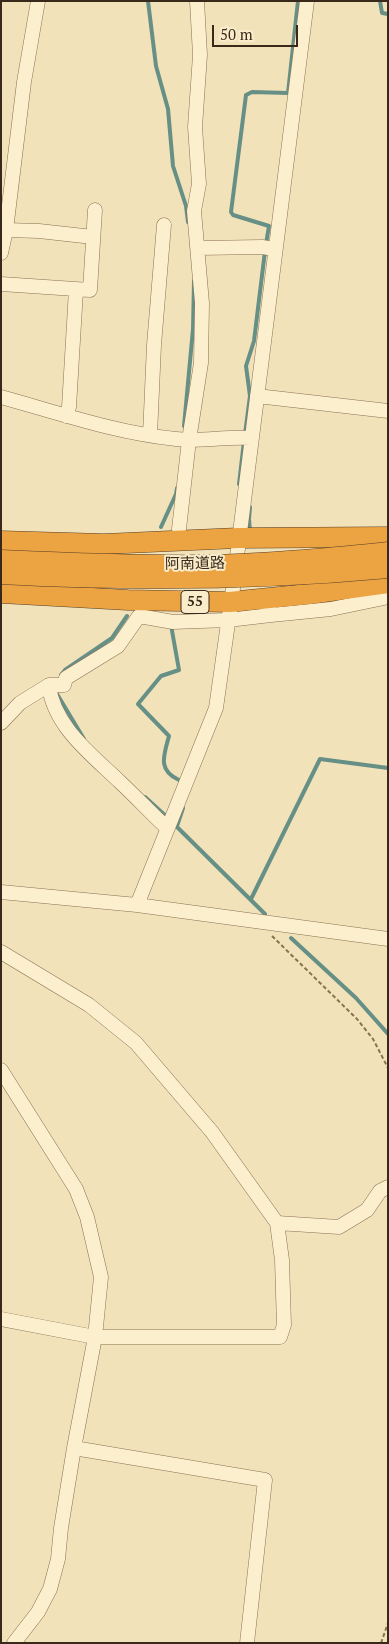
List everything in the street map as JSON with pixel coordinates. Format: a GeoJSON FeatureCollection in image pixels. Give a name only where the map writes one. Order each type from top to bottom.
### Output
{"type":"FeatureCollection","features":[{"type":"Feature","properties":{"kind":"highway"},"geometry":{"type":"LineString","coordinates":[[1,541],[104,544],[238,538],[388,537]]}},
{"type":"Feature","properties":{"kind":"highway","name":"阿南道路"},"geometry":{"type":"LineString","coordinates":[[1,560],[125,565],[206,565],[308,560],[388,552]]}},
{"type":"Feature","properties":{"kind":"highway","name":"阿南道路"},"geometry":{"type":"LineString","coordinates":[[1,574],[114,579],[205,579],[312,575],[388,568]]}},
{"type":"Feature","properties":{"kind":"highway","name":"55"},"geometry":{"type":"LineString","coordinates":[[1,593],[118,600],[229,611],[269,607],[388,583]]}},
{"type":"Feature","properties":{"kind":"street"},"geometry":{"type":"LineString","coordinates":[[1,253],[6,230],[24,82],[38,1]]}},
{"type":"Feature","properties":{"kind":"street"},"geometry":{"type":"LineString","coordinates":[[179,529],[184,440],[201,363],[202,303],[194,211],[199,184],[195,127],[200,55],[197,1]]}},
{"type":"Feature","properties":{"kind":"street"},"geometry":{"type":"LineString","coordinates":[[137,905],[216,708],[238,538],[247,438],[257,396],[269,248],[307,1]]}},
{"type":"Feature","properties":{"kind":"street"},"geometry":{"type":"LineString","coordinates":[[1,284],[90,290],[95,210]]}},
{"type":"Feature","properties":{"kind":"street"},"geometry":{"type":"LineString","coordinates":[[150,436],[154,344],[164,225]]}},
{"type":"Feature","properties":{"kind":"street"},"geometry":{"type":"LineString","coordinates":[[6,230],[93,236]]}},
{"type":"Feature","properties":{"kind":"street"},"geometry":{"type":"LineString","coordinates":[[198,248],[269,248]]}},
{"type":"Feature","properties":{"kind":"street"},"geometry":{"type":"LineString","coordinates":[[66,416],[69,406],[76,290]]}},
{"type":"Feature","properties":{"kind":"street"},"geometry":{"type":"LineString","coordinates":[[1,396],[112,429],[150,436],[184,440],[247,438]]}},
{"type":"Feature","properties":{"kind":"street"},"geometry":{"type":"LineString","coordinates":[[257,396],[388,411]]}},
{"type":"Feature","properties":{"kind":"street"},"geometry":{"type":"LineString","coordinates":[[269,607],[331,609],[388,597]]}},
{"type":"Feature","properties":{"kind":"street"},"geometry":{"type":"LineString","coordinates":[[1,723],[20,703],[54,685],[64,685],[66,678],[118,646],[139,616],[170,622],[229,611]]}},
{"type":"Feature","properties":{"kind":"street"},"geometry":{"type":"LineString","coordinates":[[54,685],[50,696],[70,733],[169,823]]}},
{"type":"Feature","properties":{"kind":"street"},"geometry":{"type":"LineString","coordinates":[[1,892],[137,905],[388,939]]}},
{"type":"Feature","properties":{"kind":"street"},"geometry":{"type":"LineString","coordinates":[[1,952],[89,1005],[136,1043],[212,1132],[277,1223],[282,1260],[284,1325],[280,1337],[95,1337],[1,1319]]}},
{"type":"Feature","properties":{"kind":"street"},"geometry":{"type":"LineString","coordinates":[[1,1070],[76,1189],[86,1217],[101,1277],[95,1337],[74,1448],[58,1559],[50,1589],[38,1612],[14,1643]]}},
{"type":"Feature","properties":{"kind":"street"},"geometry":{"type":"LineString","coordinates":[[277,1223],[339,1227],[367,1210],[380,1191],[388,1186]]}},
{"type":"Feature","properties":{"kind":"street"},"geometry":{"type":"LineString","coordinates":[[74,1448],[265,1480],[247,1643]]}},
{"type":"Feature","properties":{"kind":"path"},"geometry":{"type":"LineString","coordinates":[[265,923],[270,934],[357,1019],[373,1039],[388,1068]]}},
{"type":"Feature","properties":{"kind":"path"},"geometry":{"type":"LineString","coordinates":[[381,1643],[388,1623]]}},
{"type":"Feature","properties":{"kind":"waterway"},"geometry":{"type":"LineString","coordinates":[[148,1],[156,66],[168,109],[173,166],[186,206],[188,222]]}},
{"type":"Feature","properties":{"kind":"waterway"},"geometry":{"type":"LineString","coordinates":[[266,244],[269,226],[233,215],[231,212],[246,95],[252,92],[288,93],[298,1]]}},
{"type":"Feature","properties":{"kind":"waterway"},"geometry":{"type":"LineString","coordinates":[[380,1],[382,13],[388,14]]}},
{"type":"Feature","properties":{"kind":"waterway"},"geometry":{"type":"LineString","coordinates":[[245,434],[250,396],[246,366],[254,341],[265,251]]}},
{"type":"Feature","properties":{"kind":"waterway"},"geometry":{"type":"LineString","coordinates":[[184,426],[193,329],[194,281]]}},
{"type":"Feature","properties":{"kind":"waterway"},"geometry":{"type":"LineString","coordinates":[[239,484],[244,441]]}},
{"type":"Feature","properties":{"kind":"waterway"},"geometry":{"type":"LineString","coordinates":[[161,527],[177,488]]}},
{"type":"Feature","properties":{"kind":"waterway"},"geometry":{"type":"LineString","coordinates":[[250,507],[250,532]]}},
{"type":"Feature","properties":{"kind":"waterway"},"geometry":{"type":"LineString","coordinates":[[61,675],[65,670],[112,638],[127,616]]}},
{"type":"Feature","properties":{"kind":"waterway"},"geometry":{"type":"LineString","coordinates":[[171,625],[179,670],[161,676],[138,704],[169,736],[164,756],[165,767],[167,772],[179,780]]}},
{"type":"Feature","properties":{"kind":"waterway"},"geometry":{"type":"LineString","coordinates":[[57,694],[84,739]]}},
{"type":"Feature","properties":{"kind":"waterway"},"geometry":{"type":"LineString","coordinates":[[251,899],[320,759],[388,768]]}},
{"type":"Feature","properties":{"kind":"waterway"},"geometry":{"type":"LineString","coordinates":[[145,797],[168,818]]}},
{"type":"Feature","properties":{"kind":"waterway"},"geometry":{"type":"LineString","coordinates":[[177,826],[183,808]]}},
{"type":"Feature","properties":{"kind":"waterway"},"geometry":{"type":"LineString","coordinates":[[173,823],[265,914]]}},
{"type":"Feature","properties":{"kind":"waterway"},"geometry":{"type":"LineString","coordinates":[[291,938],[356,998],[388,1034]]}}]}
